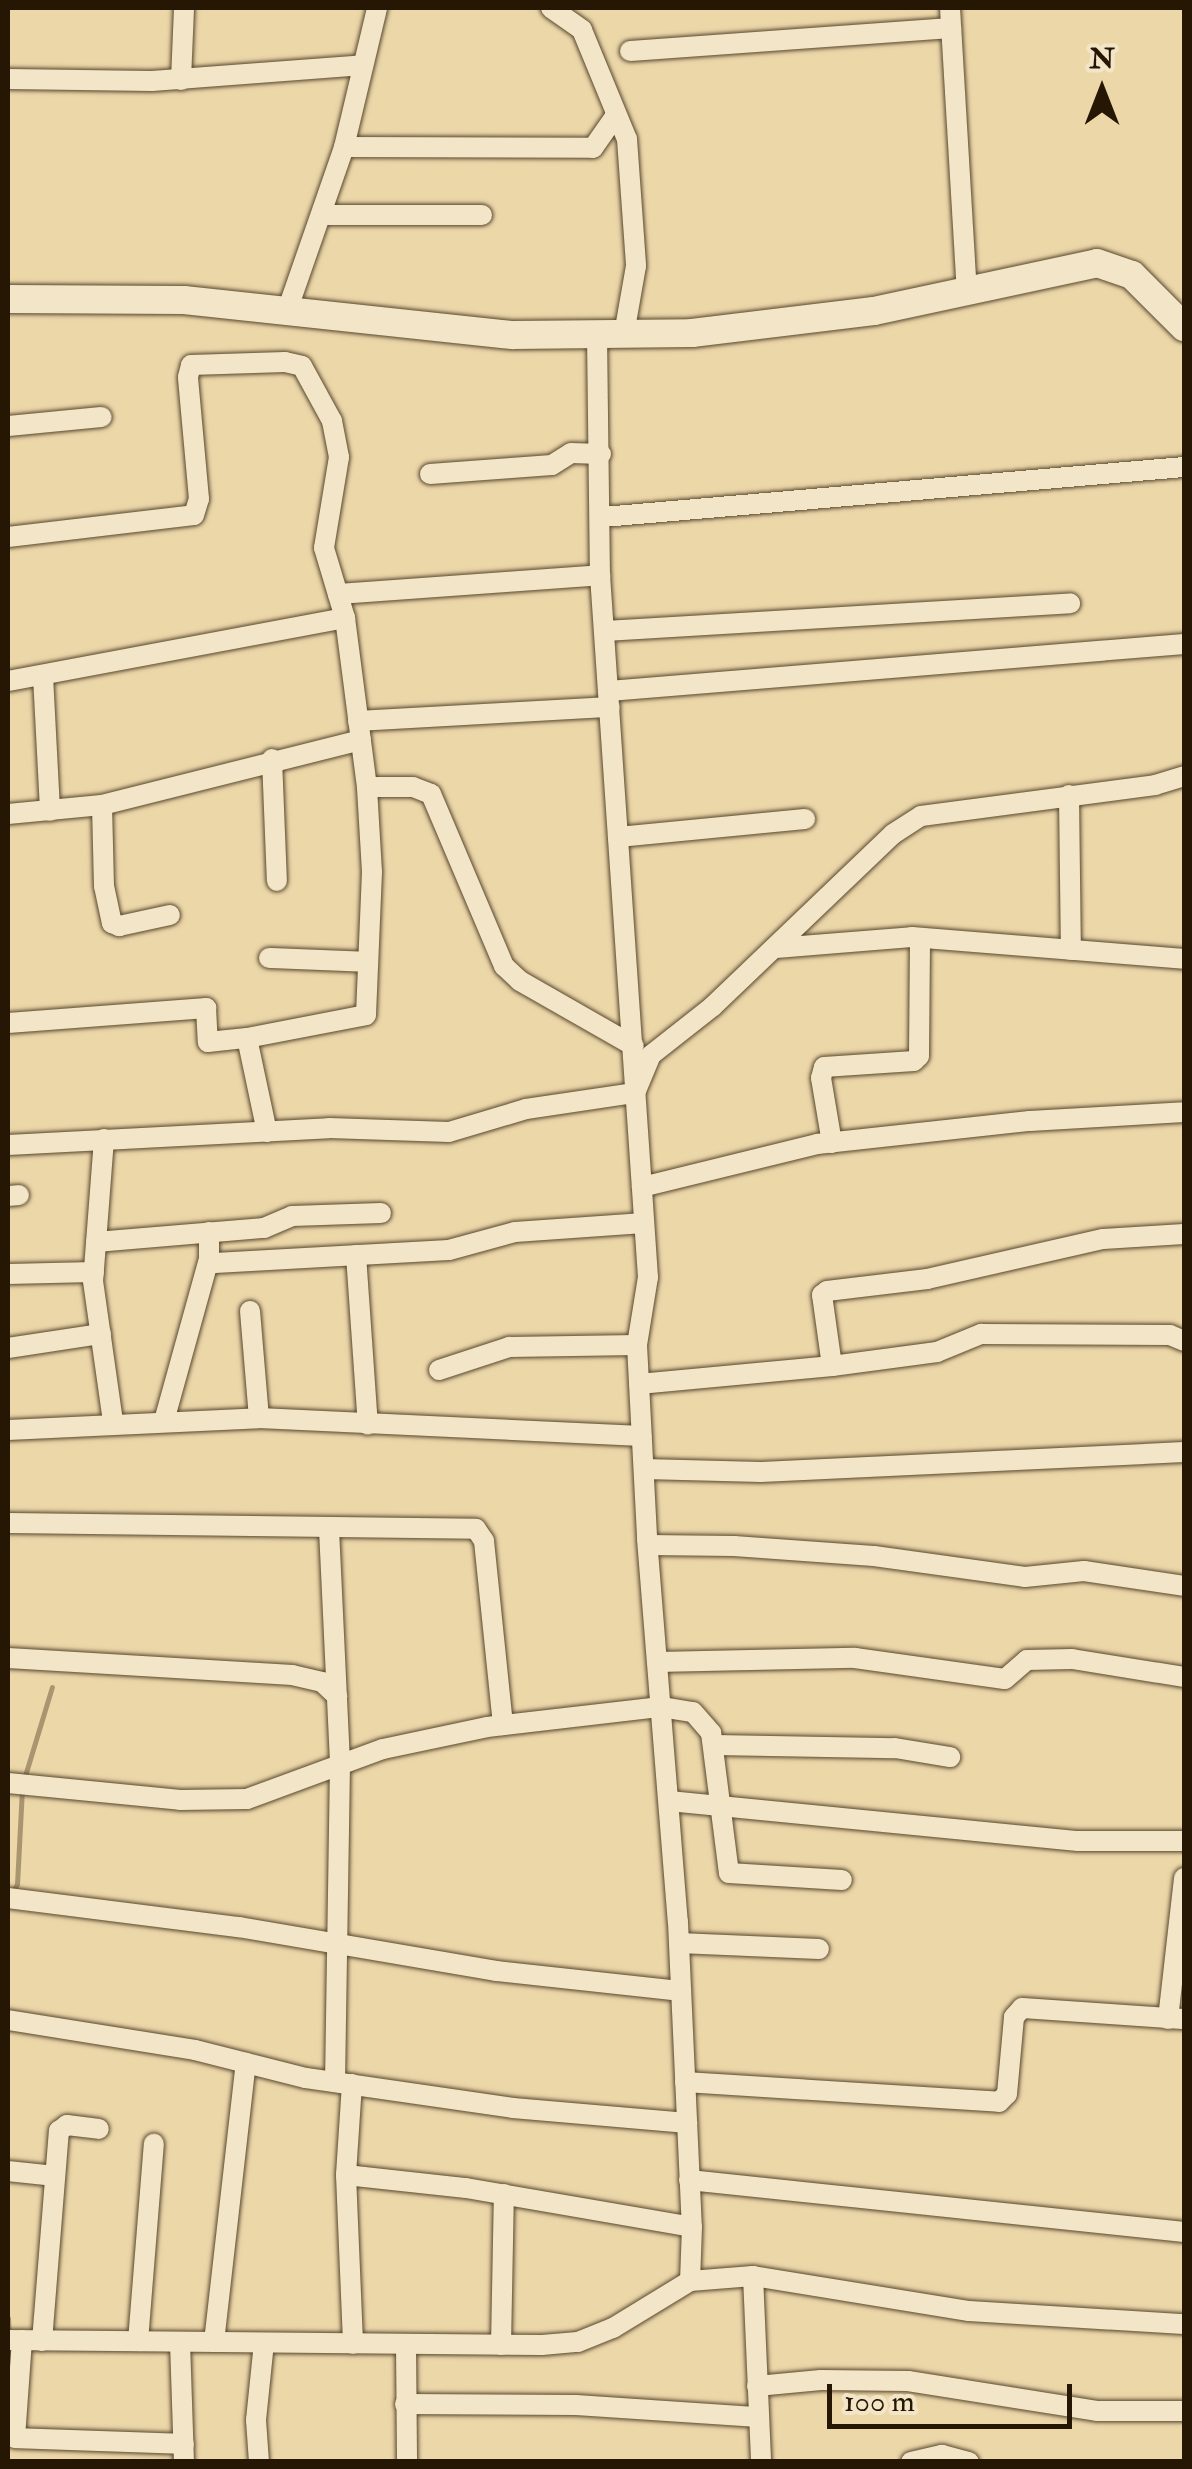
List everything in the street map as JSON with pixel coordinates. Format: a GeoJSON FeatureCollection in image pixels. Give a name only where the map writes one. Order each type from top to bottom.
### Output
{"type":"FeatureCollection","features":[{"type":"Feature","properties":{"kind":"street"},"geometry":{"type":"LineString","coordinates":[[180,80],[184,8]]}},
{"type":"Feature","properties":{"kind":"street"},"geometry":{"type":"LineString","coordinates":[[287,311],[344,147],[377,8]]}},
{"type":"Feature","properties":{"kind":"street"},"geometry":{"type":"LineString","coordinates":[[559,9],[582,30],[627,139],[636,266],[610,334],[600,454],[600,574],[648,1277],[637,1345],[648,1546],[679,1943],[692,2227],[690,2281]]}},
{"type":"Feature","properties":{"kind":"street"},"geometry":{"type":"LineString","coordinates":[[630,50],[950,18],[967,292]]}},
{"type":"Feature","properties":{"kind":"street"},"geometry":{"type":"LineString","coordinates":[[8,79],[180,80],[293,67],[364,65]]}},
{"type":"Feature","properties":{"kind":"street"},"geometry":{"type":"LineString","coordinates":[[344,147],[593,148],[616,115]]}},
{"type":"Feature","properties":{"kind":"street"},"geometry":{"type":"LineString","coordinates":[[321,215],[482,215]]}},
{"type":"Feature","properties":{"kind":"street"},"geometry":{"type":"LineString","coordinates":[[8,299],[184,300],[512,335],[692,333],[874,310],[1062,268],[1106,264],[1132,275],[1184,327]]}},
{"type":"Feature","properties":{"kind":"street"},"geometry":{"type":"LineString","coordinates":[[8,537],[194,515],[199,499],[188,376],[191,366],[296,363],[309,373],[336,436],[338,480],[324,530],[324,548],[345,618],[367,787],[372,872],[364,1018],[208,1042],[206,1011],[202,1006],[9,1023]]}},
{"type":"Feature","properties":{"kind":"street"},"geometry":{"type":"LineString","coordinates":[[8,426],[102,417]]}},
{"type":"Feature","properties":{"kind":"street"},"geometry":{"type":"LineString","coordinates":[[430,474],[552,465],[571,453],[600,454]]}},
{"type":"Feature","properties":{"kind":"street"},"geometry":{"type":"LineString","coordinates":[[602,517],[1184,467]]}},
{"type":"Feature","properties":{"kind":"street"},"geometry":{"type":"LineString","coordinates":[[338,594],[600,574]]}},
{"type":"Feature","properties":{"kind":"street"},"geometry":{"type":"LineString","coordinates":[[605,631],[1070,603]]}},
{"type":"Feature","properties":{"kind":"street"},"geometry":{"type":"LineString","coordinates":[[8,682],[345,618]]}},
{"type":"Feature","properties":{"kind":"street"},"geometry":{"type":"LineString","coordinates":[[8,814],[102,805],[272,759],[359,730],[609,698],[1184,644]]}},
{"type":"Feature","properties":{"kind":"street"},"geometry":{"type":"LineString","coordinates":[[43,676],[50,812]]}},
{"type":"Feature","properties":{"kind":"street"},"geometry":{"type":"LineString","coordinates":[[272,759],[277,881]]}},
{"type":"Feature","properties":{"kind":"street"},"geometry":{"type":"LineString","coordinates":[[635,1093],[651,1054],[776,948],[892,834],[921,816],[1154,785],[1184,776]]}},
{"type":"Feature","properties":{"kind":"street"},"geometry":{"type":"LineString","coordinates":[[367,787],[413,787],[431,794],[504,966],[520,982],[634,1046]]}},
{"type":"Feature","properties":{"kind":"street"},"geometry":{"type":"LineString","coordinates":[[1069,795],[1070,950]]}},
{"type":"Feature","properties":{"kind":"street"},"geometry":{"type":"LineString","coordinates":[[102,805],[104,886],[112,922],[126,925],[170,915]]}},
{"type":"Feature","properties":{"kind":"street"},"geometry":{"type":"LineString","coordinates":[[618,837],[805,819]]}},
{"type":"Feature","properties":{"kind":"street"},"geometry":{"type":"LineString","coordinates":[[776,948],[920,938],[1184,959]]}},
{"type":"Feature","properties":{"kind":"street"},"geometry":{"type":"LineString","coordinates":[[832,1143],[821,1078],[824,1067],[914,1061],[919,1056],[920,938]]}},
{"type":"Feature","properties":{"kind":"street"},"geometry":{"type":"LineString","coordinates":[[269,958],[367,962]]}},
{"type":"Feature","properties":{"kind":"street"},"geometry":{"type":"LineString","coordinates":[[247,1038],[267,1132]]}},
{"type":"Feature","properties":{"kind":"street"},"geometry":{"type":"LineString","coordinates":[[8,1146],[267,1132],[449,1132],[546,1105],[635,1093]]}},
{"type":"Feature","properties":{"kind":"street"},"geometry":{"type":"LineString","coordinates":[[642,1186],[832,1143],[1030,1121],[1184,1112]]}},
{"type":"Feature","properties":{"kind":"street"},"geometry":{"type":"LineString","coordinates":[[104,1139],[94,1272],[113,1422]]}},
{"type":"Feature","properties":{"kind":"street"},"geometry":{"type":"LineString","coordinates":[[96,1242],[264,1228],[292,1216],[381,1213]]}},
{"type":"Feature","properties":{"kind":"street"},"geometry":{"type":"LineString","coordinates":[[209,1260],[449,1250],[516,1232],[644,1223]]}},
{"type":"Feature","properties":{"kind":"street"},"geometry":{"type":"LineString","coordinates":[[164,1421],[209,1260],[209,1232]]}},
{"type":"Feature","properties":{"kind":"street"},"geometry":{"type":"LineString","coordinates":[[832,1366],[822,1295],[828,1290],[927,1279],[1103,1239],[1184,1234]]}},
{"type":"Feature","properties":{"kind":"street"},"geometry":{"type":"LineString","coordinates":[[356,1255],[368,1425]]}},
{"type":"Feature","properties":{"kind":"street"},"geometry":{"type":"LineString","coordinates":[[8,1274],[94,1272]]}},
{"type":"Feature","properties":{"kind":"street"},"geometry":{"type":"LineString","coordinates":[[250,1311],[259,1418]]}},
{"type":"Feature","properties":{"kind":"street"},"geometry":{"type":"LineString","coordinates":[[8,1348],[100,1334]]}},
{"type":"Feature","properties":{"kind":"street"},"geometry":{"type":"LineString","coordinates":[[639,1384],[937,1352],[981,1334],[1170,1335],[1184,1341]]}},
{"type":"Feature","properties":{"kind":"street"},"geometry":{"type":"LineString","coordinates":[[439,1370],[509,1347],[637,1345]]}},
{"type":"Feature","properties":{"kind":"street"},"geometry":{"type":"LineString","coordinates":[[8,1430],[259,1418],[642,1436]]}},
{"type":"Feature","properties":{"kind":"street"},"geometry":{"type":"LineString","coordinates":[[644,1468],[761,1472],[1184,1452]]}},
{"type":"Feature","properties":{"kind":"street"},"geometry":{"type":"LineString","coordinates":[[8,1523],[469,1528],[481,1532],[503,1725]]}},
{"type":"Feature","properties":{"kind":"street"},"geometry":{"type":"LineString","coordinates":[[329,1529],[340,1766],[338,1944],[353,2344]]}},
{"type":"Feature","properties":{"kind":"street"},"geometry":{"type":"LineString","coordinates":[[648,1546],[734,1546],[874,1556],[1025,1577],[1084,1571],[1184,1586]]}},
{"type":"Feature","properties":{"kind":"street"},"geometry":{"type":"LineString","coordinates":[[8,1658],[292,1675],[322,1682],[337,1696]]}},
{"type":"Feature","properties":{"kind":"street"},"geometry":{"type":"LineString","coordinates":[[657,1662],[855,1658],[1004,1679],[1028,1660],[1072,1659],[1184,1677]]}},
{"type":"Feature","properties":{"kind":"street"},"geometry":{"type":"LineString","coordinates":[[11,1783],[180,1800],[247,1799],[384,1749],[503,1725],[660,1707],[692,1712],[711,1732],[729,1873],[842,1880]]}},
{"type":"Feature","properties":{"kind":"street"},"geometry":{"type":"LineString","coordinates":[[715,1745],[894,1748],[950,1757]]}},
{"type":"Feature","properties":{"kind":"street"},"geometry":{"type":"LineString","coordinates":[[669,1800],[1078,1841],[1184,1842]]}},
{"type":"Feature","properties":{"kind":"street"},"geometry":{"type":"LineString","coordinates":[[685,2082],[999,2102],[1007,2094],[1014,2017],[1022,2008],[1176,2019],[1184,1878]]}},
{"type":"Feature","properties":{"kind":"street"},"geometry":{"type":"LineString","coordinates":[[8,1898],[338,1944],[496,1971],[680,1991]]}},
{"type":"Feature","properties":{"kind":"street"},"geometry":{"type":"LineString","coordinates":[[679,1943],[819,1949]]}},
{"type":"Feature","properties":{"kind":"street"},"geometry":{"type":"LineString","coordinates":[[8,2020],[97,2032],[344,2083],[514,2108],[687,2123]]}},
{"type":"Feature","properties":{"kind":"street"},"geometry":{"type":"LineString","coordinates":[[214,2342],[246,2063]]}},
{"type":"Feature","properties":{"kind":"street"},"geometry":{"type":"LineString","coordinates":[[12,2462],[22,2340],[62,2128],[99,2129]]}},
{"type":"Feature","properties":{"kind":"street"},"geometry":{"type":"LineString","coordinates":[[138,2341],[154,2144]]}},
{"type":"Feature","properties":{"kind":"street"},"geometry":{"type":"LineString","coordinates":[[8,2171],[55,2176]]}},
{"type":"Feature","properties":{"kind":"street"},"geometry":{"type":"LineString","coordinates":[[346,2176],[504,2194],[692,2227]]}},
{"type":"Feature","properties":{"kind":"street"},"geometry":{"type":"LineString","coordinates":[[689,2180],[1184,2232]]}},
{"type":"Feature","properties":{"kind":"street"},"geometry":{"type":"LineString","coordinates":[[500,2345],[504,2194]]}},
{"type":"Feature","properties":{"kind":"street"},"geometry":{"type":"LineString","coordinates":[[22,2340],[500,2345],[578,2342],[612,2328],[690,2281],[752,2276],[969,2312],[1184,2324]]}},
{"type":"Feature","properties":{"kind":"street"},"geometry":{"type":"LineString","coordinates":[[752,2276],[761,2462]]}},
{"type":"Feature","properties":{"kind":"street"},"geometry":{"type":"LineString","coordinates":[[15,2438],[184,2453],[180,2342]]}},
{"type":"Feature","properties":{"kind":"street"},"geometry":{"type":"LineString","coordinates":[[259,2462],[256,2420],[264,2343]]}},
{"type":"Feature","properties":{"kind":"street"},"geometry":{"type":"LineString","coordinates":[[406,2344],[407,2462]]}},
{"type":"Feature","properties":{"kind":"street"},"geometry":{"type":"LineString","coordinates":[[757,2386],[838,2380],[908,2381],[1098,2411],[1184,2412]]}},
{"type":"Feature","properties":{"kind":"street"},"geometry":{"type":"LineString","coordinates":[[405,2404],[576,2405],[759,2416]]}},
{"type":"Feature","properties":{"kind":"street"},"geometry":{"type":"LineString","coordinates":[[911,2462],[942,2456],[969,2462]]}},
{"type":"Feature","properties":{"kind":"waterway"},"geometry":{"type":"LineString","coordinates":[[24,1779],[52,1687]]}},
{"type":"Feature","properties":{"kind":"waterway"},"geometry":{"type":"LineString","coordinates":[[12,1893],[17,1884],[22,1790]]}},
{"type":"Feature","properties":{"kind":"waterway"},"geometry":{"type":"LineString","coordinates":[[8,2318],[9,2335]]}},
{"type":"Feature","properties":{"kind":"waterway"},"geometry":{"type":"LineString","coordinates":[[8,2373],[9,2346]]}}]}
